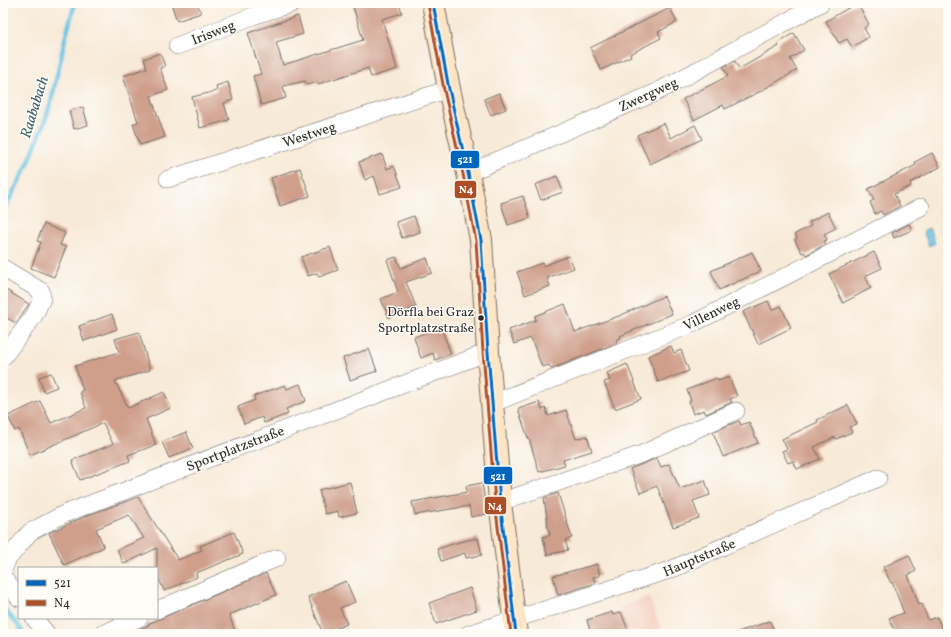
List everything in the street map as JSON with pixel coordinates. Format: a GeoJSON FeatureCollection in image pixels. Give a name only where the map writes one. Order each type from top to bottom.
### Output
{"type":"FeatureCollection","features":[{"type":"Feature","properties":{"kind":"main road"},"geometry":{"type":"LineString","coordinates":[[433,3],[449,89],[482,240],[488,352],[500,502],[515,627]]}},
{"type":"Feature","properties":{"kind":"street","name":"Irisweg"},"geometry":{"type":"LineString","coordinates":[[177,46],[254,16],[294,3]]}},
{"type":"Feature","properties":{"kind":"street","name":"Zwergweg"},"geometry":{"type":"LineString","coordinates":[[468,173],[657,92],[821,3]]}},
{"type":"Feature","properties":{"kind":"street","name":"Westweg"},"geometry":{"type":"LineString","coordinates":[[168,179],[449,89]]}},
{"type":"Feature","properties":{"kind":"street","name":"Villenweg"},"geometry":{"type":"LineString","coordinates":[[493,403],[692,324],[921,207]]}},
{"type":"Feature","properties":{"kind":"street"},"geometry":{"type":"LineString","coordinates":[[3,268],[41,290],[42,299],[34,316],[3,357]]}},
{"type":"Feature","properties":{"kind":"street","name":"Sportplatzstraße"},"geometry":{"type":"LineString","coordinates":[[4,560],[30,532],[64,514],[488,352]]}},
{"type":"Feature","properties":{"kind":"street"},"geometry":{"type":"LineString","coordinates":[[500,502],[642,454],[736,411]]}},
{"type":"Feature","properties":{"kind":"street","name":"Hauptstraße"},"geometry":{"type":"LineString","coordinates":[[468,634],[515,627],[670,570],[878,478]]}},
{"type":"Feature","properties":{"kind":"street"},"geometry":{"type":"LineString","coordinates":[[158,610],[277,558]]}},
{"type":"Feature","properties":{"kind":"street"},"geometry":{"type":"LineString","coordinates":[[3,577],[18,597]]}},
{"type":"Feature","properties":{"kind":"street"},"geometry":{"type":"LineString","coordinates":[[35,619],[47,634]]}},
{"type":"Feature","properties":{"kind":"street"},"geometry":{"type":"LineString","coordinates":[[102,634],[137,619]]}},
{"type":"Feature","properties":{"kind":"shaded area"},"geometry":{"type":"Polygon","coordinates":[[[649,597],[663,634],[633,634],[631,629],[628,630],[620,607],[649,597]]]}},
{"type":"Feature","properties":{"kind":"water"},"geometry":{"type":"Polygon","coordinates":[[[929,228],[935,243],[929,246],[923,231],[929,228]]]}},
{"type":"Feature","properties":{"kind":"building"},"geometry":{"type":"Polygon","coordinates":[[[171,3],[197,3],[201,13],[177,21],[171,3]]]}},
{"type":"Feature","properties":{"kind":"building"},"geometry":{"type":"Polygon","coordinates":[[[352,3],[399,3],[402,13],[382,19],[397,69],[371,77],[368,68],[318,84],[317,82],[307,85],[305,81],[283,86],[286,98],[261,105],[253,76],[261,74],[248,33],[298,16],[303,34],[276,42],[283,65],[363,40],[352,3]]]}},
{"type":"Feature","properties":{"kind":"building"},"geometry":{"type":"Polygon","coordinates":[[[857,3],[869,24],[864,28],[869,37],[852,47],[847,39],[839,43],[826,21],[857,3]]]}},
{"type":"Feature","properties":{"kind":"building"},"geometry":{"type":"Polygon","coordinates":[[[670,8],[677,22],[658,32],[661,38],[630,54],[631,56],[601,70],[590,48],[670,8]]]}},
{"type":"Feature","properties":{"kind":"building"},"geometry":{"type":"Polygon","coordinates":[[[794,33],[804,50],[790,59],[797,70],[761,91],[725,109],[723,105],[694,120],[683,99],[728,76],[723,67],[735,61],[739,69],[779,46],[777,43],[794,33]]]}},
{"type":"Feature","properties":{"kind":"building"},"geometry":{"type":"Polygon","coordinates":[[[160,53],[165,66],[160,68],[168,90],[151,96],[165,137],[140,145],[133,124],[138,122],[123,76],[147,68],[144,59],[160,53]]]}},
{"type":"Feature","properties":{"kind":"building"},"geometry":{"type":"Polygon","coordinates":[[[228,82],[233,100],[224,103],[229,120],[200,128],[192,97],[217,91],[216,86],[228,82]]]}},
{"type":"Feature","properties":{"kind":"building"},"geometry":{"type":"Polygon","coordinates":[[[499,93],[506,109],[491,115],[484,99],[499,93]]]}},
{"type":"Feature","properties":{"kind":"building"},"geometry":{"type":"Polygon","coordinates":[[[83,107],[88,125],[74,129],[69,111],[83,107]]]}},
{"type":"Feature","properties":{"kind":"building"},"geometry":{"type":"Polygon","coordinates":[[[664,123],[671,138],[695,125],[702,139],[650,164],[637,135],[664,123]]]}},
{"type":"Feature","properties":{"kind":"building"},"geometry":{"type":"Polygon","coordinates":[[[932,153],[940,167],[910,183],[911,186],[894,194],[900,206],[883,215],[881,211],[875,214],[870,202],[874,200],[868,189],[916,165],[915,162],[932,153]]]}},
{"type":"Feature","properties":{"kind":"building"},"geometry":{"type":"Polygon","coordinates":[[[382,154],[387,169],[394,166],[402,187],[380,194],[374,176],[365,180],[359,162],[382,154]]]}},
{"type":"Feature","properties":{"kind":"building"},"geometry":{"type":"Polygon","coordinates":[[[300,168],[310,196],[280,206],[271,178],[300,168]]]}},
{"type":"Feature","properties":{"kind":"building"},"geometry":{"type":"Polygon","coordinates":[[[557,176],[563,192],[541,200],[535,185],[557,176]]]}},
{"type":"Feature","properties":{"kind":"building"},"geometry":{"type":"Polygon","coordinates":[[[523,196],[530,218],[508,225],[501,203],[523,196]]]}},
{"type":"Feature","properties":{"kind":"building"},"geometry":{"type":"Polygon","coordinates":[[[828,212],[836,228],[824,234],[827,240],[824,241],[826,244],[806,255],[804,252],[802,253],[795,240],[797,238],[795,234],[811,226],[809,222],[828,212]]]}},
{"type":"Feature","properties":{"kind":"building"},"geometry":{"type":"Polygon","coordinates":[[[414,216],[420,232],[402,238],[396,222],[414,216]]]}},
{"type":"Feature","properties":{"kind":"building"},"geometry":{"type":"Polygon","coordinates":[[[44,224],[65,233],[60,245],[66,247],[54,277],[31,268],[41,242],[37,241],[44,224]]]}},
{"type":"Feature","properties":{"kind":"building"},"geometry":{"type":"Polygon","coordinates":[[[909,224],[912,230],[894,238],[892,233],[909,224]]]}},
{"type":"Feature","properties":{"kind":"building"},"geometry":{"type":"Polygon","coordinates":[[[330,247],[338,270],[319,277],[317,273],[308,276],[301,257],[330,247]]]}},
{"type":"Feature","properties":{"kind":"building"},"geometry":{"type":"Polygon","coordinates":[[[752,252],[761,271],[719,290],[711,271],[752,252]]]}},
{"type":"Feature","properties":{"kind":"building"},"geometry":{"type":"Polygon","coordinates":[[[874,252],[882,268],[865,276],[871,288],[843,303],[829,274],[874,252]]]}},
{"type":"Feature","properties":{"kind":"building"},"geometry":{"type":"Polygon","coordinates":[[[569,256],[574,268],[547,278],[550,286],[525,295],[517,272],[542,263],[543,266],[569,256]]]}},
{"type":"Feature","properties":{"kind":"building"},"geometry":{"type":"Polygon","coordinates":[[[396,257],[401,268],[427,258],[432,273],[406,282],[416,307],[389,318],[381,299],[398,292],[387,260],[396,257]]]}},
{"type":"Feature","properties":{"kind":"building"},"geometry":{"type":"Polygon","coordinates":[[[3,288],[29,304],[16,323],[3,316],[3,288]]]}},
{"type":"Feature","properties":{"kind":"building"},"geometry":{"type":"Polygon","coordinates":[[[664,296],[672,314],[620,336],[621,338],[616,340],[617,343],[551,369],[549,365],[542,367],[531,338],[514,344],[509,330],[536,320],[535,316],[565,304],[575,332],[619,316],[664,296]]]}},
{"type":"Feature","properties":{"kind":"building"},"geometry":{"type":"Polygon","coordinates":[[[768,301],[772,310],[781,306],[791,328],[758,344],[743,312],[768,301]]]}},
{"type":"Feature","properties":{"kind":"building"},"geometry":{"type":"Polygon","coordinates":[[[112,314],[117,329],[84,341],[79,326],[112,314]]]}},
{"type":"Feature","properties":{"kind":"building"},"geometry":{"type":"Polygon","coordinates":[[[441,327],[451,354],[435,360],[433,353],[421,358],[414,337],[441,327]]]}},
{"type":"Feature","properties":{"kind":"building"},"geometry":{"type":"Polygon","coordinates":[[[139,332],[150,370],[115,381],[128,408],[164,392],[171,408],[146,419],[156,445],[128,455],[130,461],[80,480],[72,460],[113,444],[103,423],[30,455],[19,429],[15,431],[8,416],[40,401],[51,423],[86,408],[80,392],[83,390],[75,366],[119,352],[115,339],[139,332]]]}},
{"type":"Feature","properties":{"kind":"building"},"geometry":{"type":"Polygon","coordinates":[[[671,346],[674,353],[681,350],[689,371],[658,382],[648,356],[671,346]]]}},
{"type":"Feature","properties":{"kind":"building"},"geometry":{"type":"Polygon","coordinates":[[[369,349],[377,371],[350,380],[343,358],[369,349]]]}},
{"type":"Feature","properties":{"kind":"building"},"geometry":{"type":"Polygon","coordinates":[[[627,364],[641,399],[615,409],[604,382],[610,380],[607,373],[627,364]]]}},
{"type":"Feature","properties":{"kind":"building"},"geometry":{"type":"Polygon","coordinates":[[[51,373],[57,387],[44,392],[39,377],[51,373]]]}},
{"type":"Feature","properties":{"kind":"building"},"geometry":{"type":"Polygon","coordinates":[[[729,377],[737,396],[730,399],[732,402],[706,414],[704,410],[693,414],[689,402],[691,401],[687,390],[717,378],[718,381],[729,377]]]}},
{"type":"Feature","properties":{"kind":"building"},"geometry":{"type":"Polygon","coordinates":[[[300,384],[306,401],[286,409],[288,414],[264,423],[262,417],[244,424],[238,407],[255,400],[254,396],[285,385],[287,389],[300,384]]]}},
{"type":"Feature","properties":{"kind":"building"},"geometry":{"type":"Polygon","coordinates":[[[539,402],[542,410],[546,408],[548,416],[566,410],[576,439],[587,436],[592,451],[563,460],[565,465],[539,472],[529,438],[518,409],[539,402]]]}},
{"type":"Feature","properties":{"kind":"building"},"geometry":{"type":"Polygon","coordinates":[[[848,405],[857,424],[849,427],[852,432],[836,439],[835,437],[814,447],[820,459],[797,469],[793,461],[788,463],[782,451],[787,449],[782,439],[818,422],[817,420],[848,405]]]}},
{"type":"Feature","properties":{"kind":"building"},"geometry":{"type":"Polygon","coordinates":[[[739,421],[741,425],[749,422],[758,443],[723,457],[713,432],[739,421]]]}},
{"type":"Feature","properties":{"kind":"building"},"geometry":{"type":"Polygon","coordinates":[[[186,432],[193,448],[169,458],[162,442],[186,432]]]}},
{"type":"Feature","properties":{"kind":"building"},"geometry":{"type":"Polygon","coordinates":[[[657,458],[661,467],[669,464],[680,489],[705,480],[710,495],[693,501],[699,518],[673,527],[657,486],[640,493],[630,469],[657,458]]]}},
{"type":"Feature","properties":{"kind":"building"},"geometry":{"type":"Polygon","coordinates":[[[350,482],[357,513],[339,517],[338,511],[325,514],[319,490],[350,482]]]}},
{"type":"Feature","properties":{"kind":"building"},"geometry":{"type":"Polygon","coordinates":[[[482,483],[487,514],[471,517],[469,506],[415,515],[412,502],[467,492],[466,486],[482,483]]]}},
{"type":"Feature","properties":{"kind":"building"},"geometry":{"type":"Polygon","coordinates":[[[558,493],[572,538],[565,540],[568,550],[547,555],[543,537],[550,535],[547,524],[544,498],[558,493]]]}},
{"type":"Feature","properties":{"kind":"building"},"geometry":{"type":"Polygon","coordinates":[[[138,497],[178,560],[202,550],[200,546],[234,532],[243,554],[196,573],[197,577],[164,591],[158,576],[157,548],[124,564],[117,550],[144,538],[129,515],[96,529],[104,547],[64,565],[49,533],[86,516],[138,497]]]}},
{"type":"Feature","properties":{"kind":"building"},"geometry":{"type":"Polygon","coordinates":[[[478,538],[482,555],[466,558],[465,553],[441,561],[437,549],[478,538]]]}},
{"type":"Feature","properties":{"kind":"building"},"geometry":{"type":"Polygon","coordinates":[[[909,555],[916,571],[908,575],[919,605],[922,604],[928,620],[937,617],[943,631],[935,634],[896,634],[889,618],[904,613],[892,582],[891,583],[883,567],[909,555]]]}},
{"type":"Feature","properties":{"kind":"building"},"geometry":{"type":"Polygon","coordinates":[[[597,564],[600,576],[593,577],[595,583],[558,595],[553,576],[597,564]]]}},
{"type":"Feature","properties":{"kind":"building"},"geometry":{"type":"Polygon","coordinates":[[[266,573],[276,595],[229,615],[236,634],[129,634],[149,625],[148,624],[266,573]]]}},
{"type":"Feature","properties":{"kind":"building"},"geometry":{"type":"Polygon","coordinates":[[[346,581],[355,602],[340,608],[347,624],[323,634],[308,597],[346,581]]]}},
{"type":"Feature","properties":{"kind":"building"},"geometry":{"type":"Polygon","coordinates":[[[470,588],[477,610],[436,624],[429,603],[470,588]]]}},
{"type":"Feature","properties":{"kind":"building"},"geometry":{"type":"Polygon","coordinates":[[[612,612],[613,615],[621,612],[628,630],[618,634],[591,634],[587,620],[612,612]]]}},
{"type":"Feature","properties":{"kind":"building"},"geometry":{"type":"Polygon","coordinates":[[[770,621],[775,634],[738,634],[738,632],[770,621]]]}},
{"type":"Feature","properties":{"kind":"waterway","name":"Raababach"},"geometry":{"type":"LineString","coordinates":[[3,212],[27,166],[45,121],[75,3]]}},
{"type":"Feature","properties":{"kind":"waterway","name":"Raababach"},"geometry":{"type":"LineString","coordinates":[[3,608],[24,634]]}},
{"type":"Feature","properties":{"kind":"transit line","name":"521"},"geometry":{"type":"LineString","coordinates":[[433,3],[449,89],[481,240],[500,502],[516,634]]}},
{"type":"Feature","properties":{"kind":"transit line","name":"N4"},"geometry":{"type":"LineString","coordinates":[[428,4],[444,90],[476,241],[495,502],[511,634]]}},
{"type":"Feature","properties":{"kind":"place","name":"Dörfla bei Graz Sportplatzstraße"},"geometry":{"type":"Point","coordinates":[481,318]}}]}
